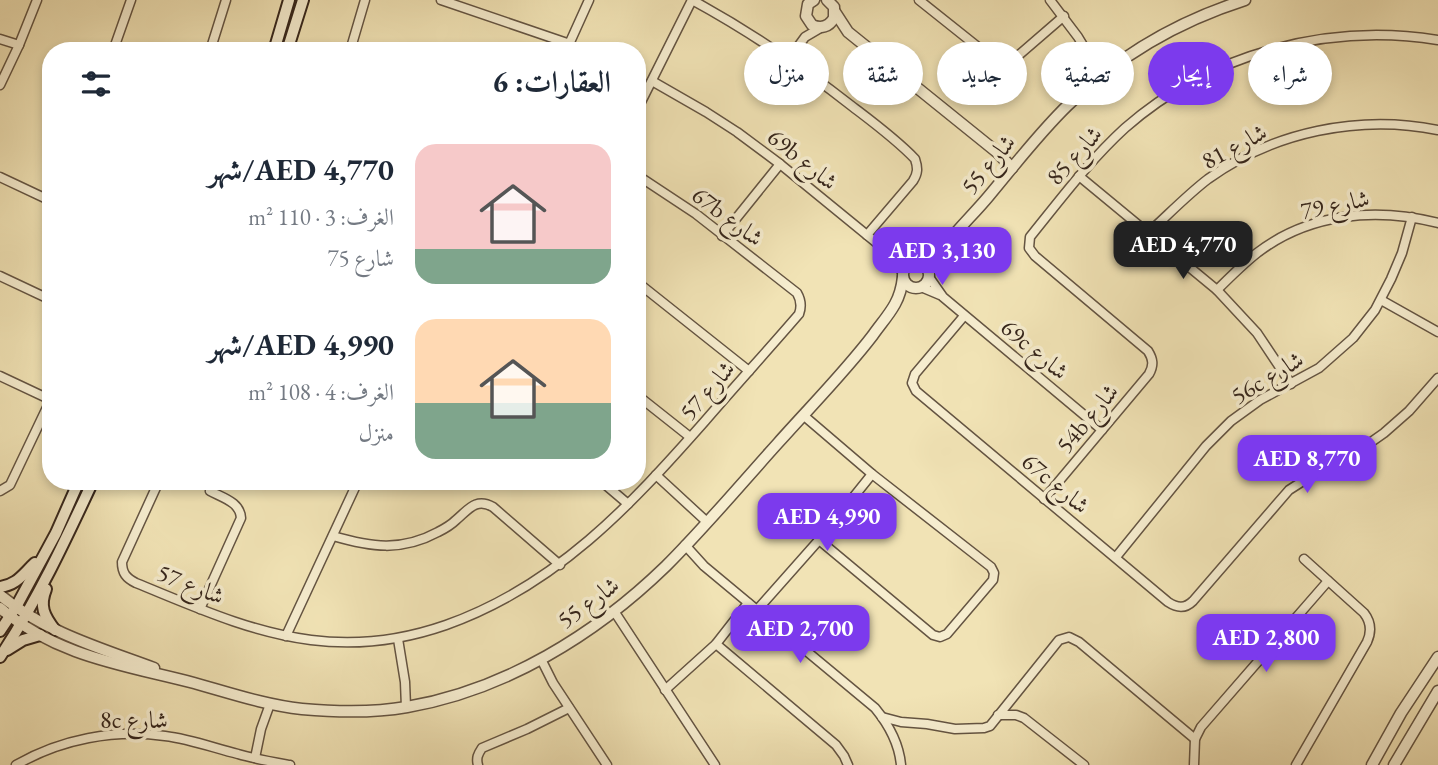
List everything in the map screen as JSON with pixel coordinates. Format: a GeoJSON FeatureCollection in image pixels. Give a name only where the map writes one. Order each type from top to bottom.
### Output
{"type":"FeatureCollection","features":[{"type":"Feature","properties":{"kind":"main road"},"geometry":{"type":"LineString","coordinates":[[277,42],[289,0]]}},
{"type":"Feature","properties":{"kind":"main road"},"geometry":{"type":"LineString","coordinates":[[290,42],[303,0]]}},
{"type":"Feature","properties":{"kind":"main road"},"geometry":{"type":"LineString","coordinates":[[0,631],[56,533],[75,490]]}},
{"type":"Feature","properties":{"kind":"main road"},"geometry":{"type":"LineString","coordinates":[[1,655],[50,572],[89,490]]}},
{"type":"Feature","properties":{"kind":"main road"},"geometry":{"type":"LineString","coordinates":[[0,587],[20,580],[40,560]]}},
{"type":"Feature","properties":{"kind":"main road"},"geometry":{"type":"LineString","coordinates":[[50,572],[42,606],[47,620],[55,630]]}},
{"type":"Feature","properties":{"kind":"main road"},"geometry":{"type":"LineString","coordinates":[[1,655],[21,641],[40,635]]}},
{"type":"Feature","properties":{"kind":"street"},"geometry":{"type":"LineString","coordinates":[[0,85],[37,0]]}},
{"type":"Feature","properties":{"kind":"street"},"geometry":{"type":"LineString","coordinates":[[116,42],[131,0]]}},
{"type":"Feature","properties":{"kind":"street"},"geometry":{"type":"LineString","coordinates":[[213,42],[226,0]]}},
{"type":"Feature","properties":{"kind":"street"},"geometry":{"type":"LineString","coordinates":[[353,42],[365,0]]}},
{"type":"Feature","properties":{"kind":"street"},"geometry":{"type":"LineString","coordinates":[[441,0],[552,42]]}},
{"type":"Feature","properties":{"kind":"street"},"geometry":{"type":"LineString","coordinates":[[571,42],[589,0]]}},
{"type":"Feature","properties":{"kind":"street"},"geometry":{"type":"LineString","coordinates":[[646,93],[692,0],[762,42]]}},
{"type":"Feature","properties":{"kind":"street"},"geometry":{"type":"LineString","coordinates":[[798,0],[812,24],[848,32]]}},
{"type":"Feature","properties":{"kind":"street"},"geometry":{"type":"LineString","coordinates":[[800,42],[808,5],[814,0]]}},
{"type":"Feature","properties":{"kind":"street"},"geometry":{"type":"LineString","coordinates":[[919,0],[997,62],[1007,63],[1016,58],[1063,16]]}},
{"type":"Feature","properties":{"kind":"street"},"geometry":{"type":"LineString","coordinates":[[1050,0],[1080,42]]}},
{"type":"Feature","properties":{"kind":"street","name":"شارع 55"},"geometry":{"type":"LineString","coordinates":[[1134,53],[1200,16],[1245,0]]}},
{"type":"Feature","properties":{"kind":"street"},"geometry":{"type":"LineString","coordinates":[[800,42],[810,33],[832,22],[833,5]]}},
{"type":"Feature","properties":{"kind":"street"},"geometry":{"type":"LineString","coordinates":[[833,5],[848,32],[1014,166]]}},
{"type":"Feature","properties":{"kind":"street","name":"شارع 85"},"geometry":{"type":"LineString","coordinates":[[1152,360],[1148,351],[1035,256],[1029,248],[1028,242],[1034,232],[1079,176],[1105,148],[1147,111],[1192,82],[1242,60],[1289,46],[1331,38],[1395,35],[1438,40]]}},
{"type":"Feature","properties":{"kind":"street"},"geometry":{"type":"LineString","coordinates":[[0,39],[19,45]]}},
{"type":"Feature","properties":{"kind":"street","name":"69b شارع"},"geometry":{"type":"LineString","coordinates":[[652,81],[722,121],[780,164],[889,253],[903,275]]}},
{"type":"Feature","properties":{"kind":"street"},"geometry":{"type":"LineString","coordinates":[[829,89],[915,159],[918,166],[917,174],[867,235]]}},
{"type":"Feature","properties":{"kind":"street","name":"شارع 55"},"geometry":{"type":"LineString","coordinates":[[929,275],[942,248],[1068,105]]}},
{"type":"Feature","properties":{"kind":"street","name":"شارع 81"},"geometry":{"type":"LineString","coordinates":[[1148,233],[1208,179],[1270,145],[1321,130],[1349,126],[1377,124],[1438,130]]}},
{"type":"Feature","properties":{"kind":"street"},"geometry":{"type":"LineString","coordinates":[[722,236],[780,164]]}},
{"type":"Feature","properties":{"kind":"street"},"geometry":{"type":"LineString","coordinates":[[1079,176],[1217,290],[1257,333],[1291,384]]}},
{"type":"Feature","properties":{"kind":"street"},"geometry":{"type":"LineString","coordinates":[[0,177],[42,197]]}},
{"type":"Feature","properties":{"kind":"street","name":"67b شارع"},"geometry":{"type":"LineString","coordinates":[[646,181],[687,208],[793,290]]}},
{"type":"Feature","properties":{"kind":"street","name":"شارع 79"},"geometry":{"type":"LineString","coordinates":[[1217,290],[1268,246],[1305,227],[1331,219],[1380,214],[1412,216],[1438,223]]}},
{"type":"Feature","properties":{"kind":"street","name":"56c شارع"},"geometry":{"type":"LineString","coordinates":[[1116,557],[1218,433],[1259,400],[1320,368],[1337,355],[1361,329],[1381,300],[1402,253],[1412,216]]}},
{"type":"Feature","properties":{"kind":"street","name":"شارع 55"},"geometry":{"type":"LineString","coordinates":[[914,262],[942,248]]}},
{"type":"Feature","properties":{"kind":"street","name":"69b شارع"},"geometry":{"type":"LineString","coordinates":[[889,253],[914,262]]}},
{"type":"Feature","properties":{"kind":"street"},"geometry":{"type":"LineString","coordinates":[[914,262],[925,265],[929,275],[925,285],[911,287],[903,275],[904,269],[914,262]]}},
{"type":"Feature","properties":{"kind":"street","name":"شارع 55"},"geometry":{"type":"LineString","coordinates":[[895,305],[902,287],[903,275]]}},
{"type":"Feature","properties":{"kind":"street","name":"69c شارع"},"geometry":{"type":"LineString","coordinates":[[929,275],[943,297],[964,316],[1102,430]]}},
{"type":"Feature","properties":{"kind":"street"},"geometry":{"type":"LineString","coordinates":[[0,276],[42,296]]}},
{"type":"Feature","properties":{"kind":"street","name":"شارع 55"},"geometry":{"type":"LineString","coordinates":[[13,612],[40,635],[90,657],[267,704],[302,709],[385,710],[437,700],[488,684],[538,661],[577,638],[648,582],[683,548],[848,366],[895,305],[908,293],[920,287]]}},
{"type":"Feature","properties":{"kind":"street","name":"69c شارع"},"geometry":{"type":"LineString","coordinates":[[920,287],[943,297]]}},
{"type":"Feature","properties":{"kind":"street"},"geometry":{"type":"LineString","coordinates":[[646,289],[749,370]]}},
{"type":"Feature","properties":{"kind":"street","name":"شارع 57"},"geometry":{"type":"LineString","coordinates":[[646,485],[799,314],[800,298],[793,290]]}},
{"type":"Feature","properties":{"kind":"street"},"geometry":{"type":"LineString","coordinates":[[1381,300],[1438,332]]}},
{"type":"Feature","properties":{"kind":"street","name":"67c شارع"},"geometry":{"type":"LineString","coordinates":[[964,316],[918,370],[913,378],[913,387],[1168,602],[1180,607],[1193,601],[1289,491],[1378,438],[1409,411],[1438,378]]}},
{"type":"Feature","properties":{"kind":"street","name":"54b شارع"},"geometry":{"type":"LineString","coordinates":[[1044,499],[1149,374],[1152,360]]}},
{"type":"Feature","properties":{"kind":"street"},"geometry":{"type":"LineString","coordinates":[[0,376],[42,396]]}},
{"type":"Feature","properties":{"kind":"street"},"geometry":{"type":"LineString","coordinates":[[646,402],[690,438]]}},
{"type":"Feature","properties":{"kind":"street"},"geometry":{"type":"LineString","coordinates":[[803,415],[872,474],[991,567],[993,579],[947,634],[940,637],[933,635],[819,540]]}},
{"type":"Feature","properties":{"kind":"street"},"geometry":{"type":"LineString","coordinates":[[0,491],[10,485],[42,419]]}},
{"type":"Feature","properties":{"kind":"street"},"geometry":{"type":"LineString","coordinates":[[757,610],[819,540],[872,474]]}},
{"type":"Feature","properties":{"kind":"street"},"geometry":{"type":"LineString","coordinates":[[656,475],[707,522]]}},
{"type":"Feature","properties":{"kind":"street","name":"شارع 57"},"geometry":{"type":"LineString","coordinates":[[155,490],[122,562],[124,575],[129,580],[244,625],[286,636],[341,642],[398,639],[442,626],[498,603],[559,565],[594,537],[642,490]]}},
{"type":"Feature","properties":{"kind":"street"},"geometry":{"type":"LineString","coordinates":[[286,636],[354,490]]}},
{"type":"Feature","properties":{"kind":"street"},"geometry":{"type":"LineString","coordinates":[[612,490],[628,504]]}},
{"type":"Feature","properties":{"kind":"street"},"geometry":{"type":"LineString","coordinates":[[200,609],[241,518],[236,505],[210,491]]}},
{"type":"Feature","properties":{"kind":"street"},"geometry":{"type":"LineString","coordinates":[[333,536],[373,546],[402,545],[437,533],[474,504],[480,503],[492,507],[559,565]]}},
{"type":"Feature","properties":{"kind":"street"},"geometry":{"type":"LineString","coordinates":[[683,548],[875,708],[895,737],[901,765]]}},
{"type":"Feature","properties":{"kind":"street"},"geometry":{"type":"LineString","coordinates":[[1296,765],[1371,630],[1368,618],[1304,559]]}},
{"type":"Feature","properties":{"kind":"street"},"geometry":{"type":"LineString","coordinates":[[1194,765],[1195,739],[1201,727],[1328,581]]}},
{"type":"Feature","properties":{"kind":"street"},"geometry":{"type":"LineString","coordinates":[[0,595],[13,612]]}},
{"type":"Feature","properties":{"kind":"street"},"geometry":{"type":"LineString","coordinates":[[665,690],[716,645],[748,603]]}},
{"type":"Feature","properties":{"kind":"street"},"geometry":{"type":"LineString","coordinates":[[0,608],[13,612]]}},
{"type":"Feature","properties":{"kind":"street"},"geometry":{"type":"LineString","coordinates":[[614,611],[715,765]]}},
{"type":"Feature","properties":{"kind":"street","name":"شارع 55"},"geometry":{"type":"LineString","coordinates":[[24,619],[194,683]]}},
{"type":"Feature","properties":{"kind":"street"},"geometry":{"type":"LineString","coordinates":[[883,716],[910,724],[965,730],[990,726],[1059,640],[1069,637],[1079,642],[1195,739]]}},
{"type":"Feature","properties":{"kind":"street"},"geometry":{"type":"LineString","coordinates":[[398,639],[409,707]]}},
{"type":"Feature","properties":{"kind":"street"},"geometry":{"type":"LineString","coordinates":[[716,645],[836,746],[848,765]]}},
{"type":"Feature","properties":{"kind":"street"},"geometry":{"type":"LineString","coordinates":[[1371,765],[1438,657]]}},
{"type":"Feature","properties":{"kind":"street"},"geometry":{"type":"LineString","coordinates":[[538,661],[607,765]]}},
{"type":"Feature","properties":{"kind":"street"},"geometry":{"type":"LineString","coordinates":[[1394,765],[1438,691]]}},
{"type":"Feature","properties":{"kind":"street"},"geometry":{"type":"LineString","coordinates":[[255,758],[267,704]]}},
{"type":"Feature","properties":{"kind":"street"},"geometry":{"type":"LineString","coordinates":[[478,765],[478,753],[482,748],[569,708]]}},
{"type":"Feature","properties":{"kind":"street"},"geometry":{"type":"LineString","coordinates":[[998,715],[1024,718],[1084,765]]}},
{"type":"Feature","properties":{"kind":"street","name":"8c شارع"},"geometry":{"type":"LineString","coordinates":[[16,765],[38,753],[69,743],[103,735],[122,734],[166,736],[290,765]]}}]}
